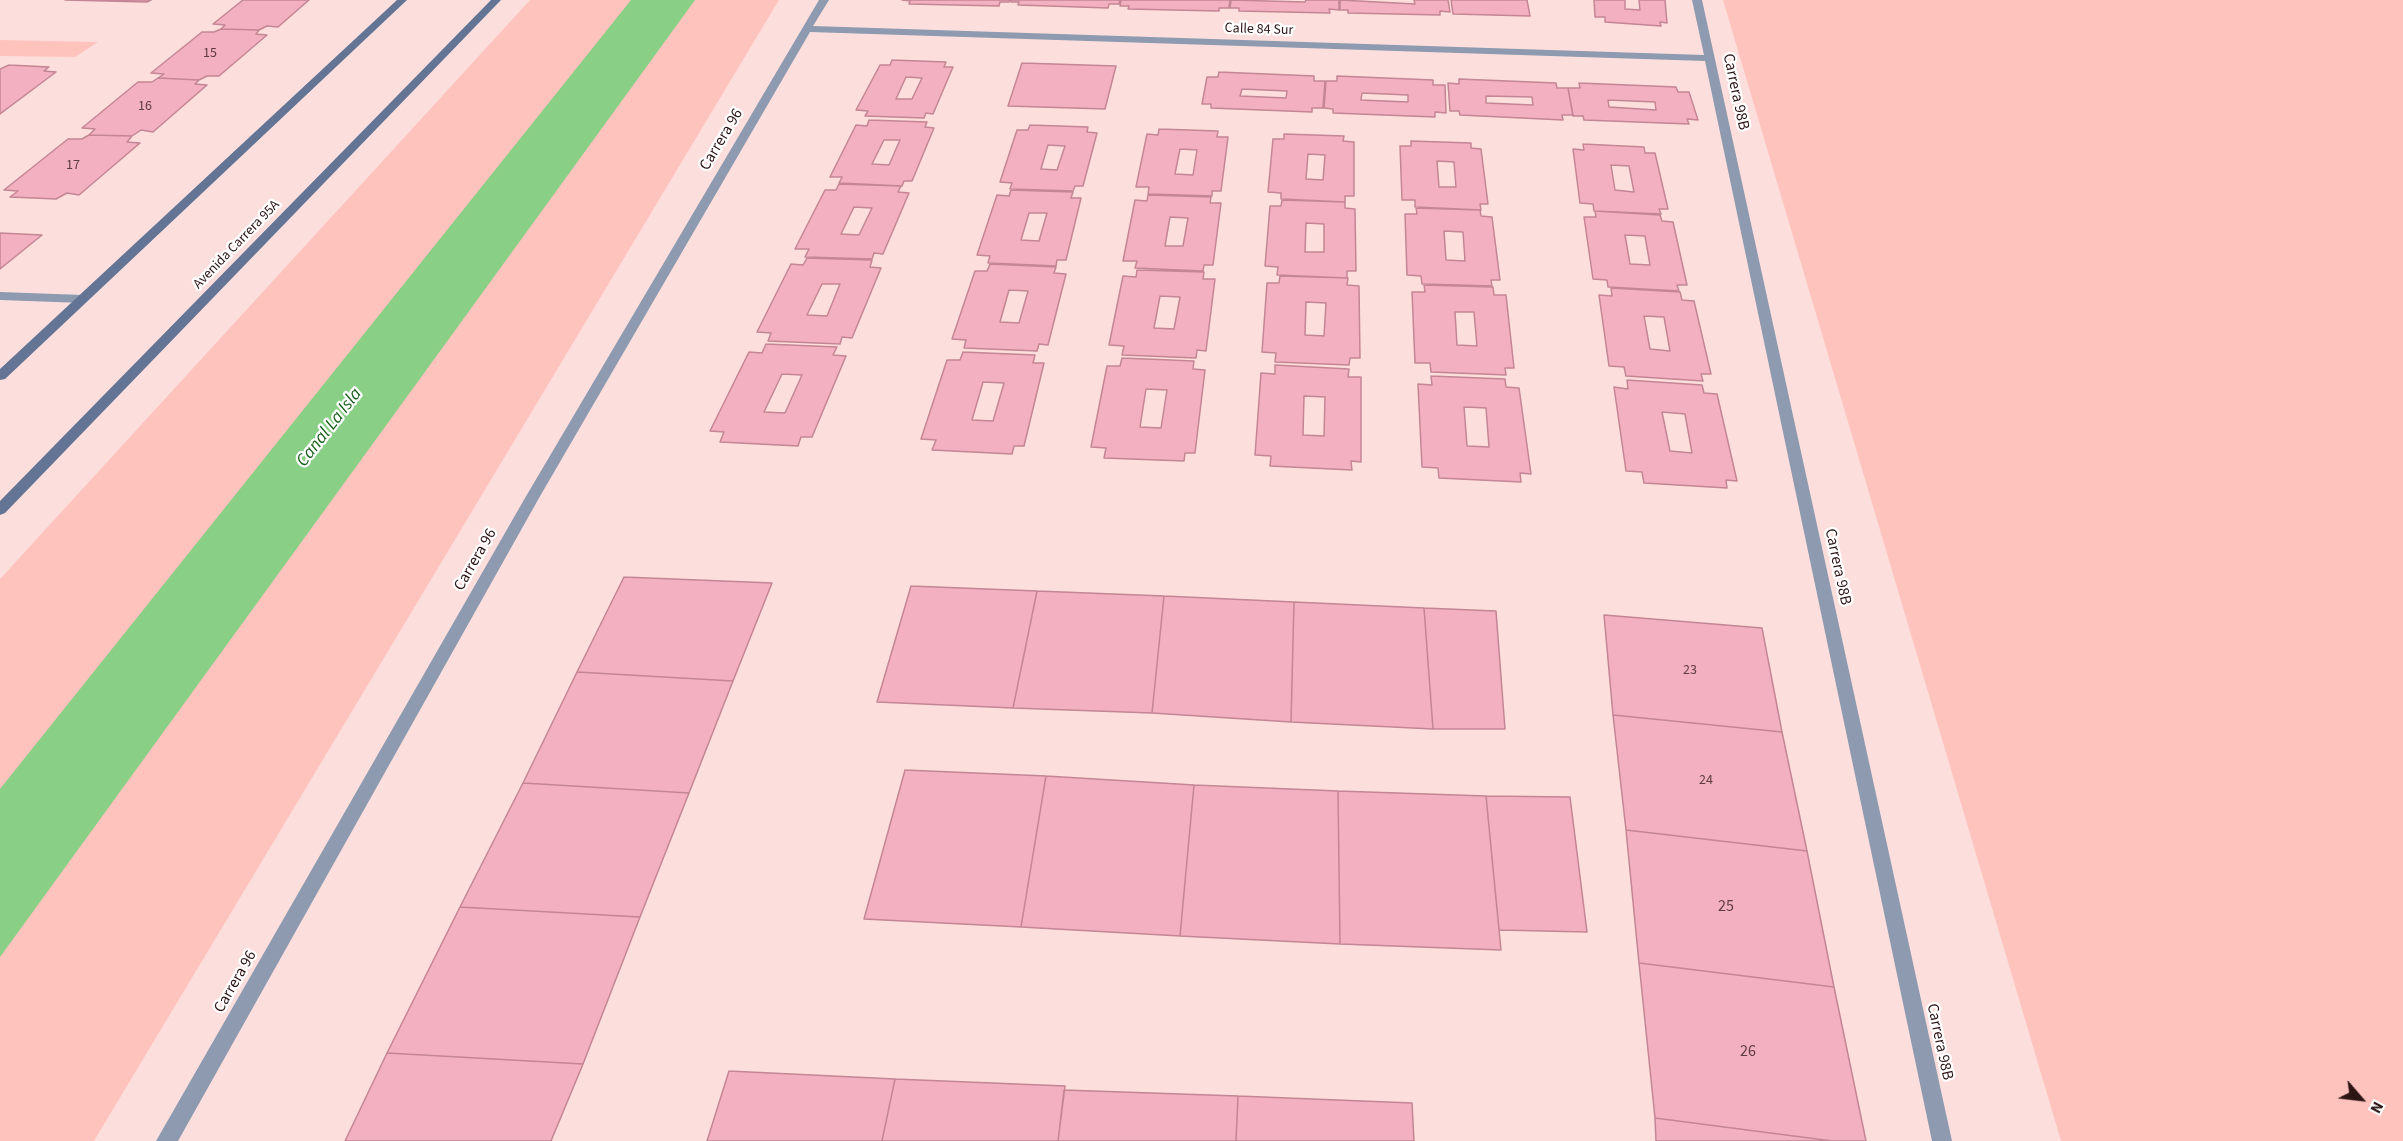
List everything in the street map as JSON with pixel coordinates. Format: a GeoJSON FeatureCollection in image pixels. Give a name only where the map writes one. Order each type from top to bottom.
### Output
{"type":"FeatureCollection","features":[{"type":"Feature","properties":{"kind":"main road"},"geometry":{"type":"LineString","coordinates":[[0,376],[402,0]]}},
{"type":"Feature","properties":{"kind":"main road","name":"Avenida Carrera 95A"},"geometry":{"type":"LineString","coordinates":[[0,510],[496,0]]}},
{"type":"Feature","properties":{"kind":"street","name":"Carrera 96"},"geometry":{"type":"LineString","coordinates":[[166,1141],[526,508],[824,0]]}},
{"type":"Feature","properties":{"kind":"street","name":"Carrera 98B"},"geometry":{"type":"LineString","coordinates":[[1697,0],[1942,1141]]}},
{"type":"Feature","properties":{"kind":"street","name":"Calle 84 Sur"},"geometry":{"type":"LineString","coordinates":[[808,29],[1710,58]]}},
{"type":"Feature","properties":{"kind":"street"},"geometry":{"type":"LineString","coordinates":[[0,296],[83,299]]}},
{"type":"Feature","properties":{"kind":"shaded area"},"geometry":{"type":"Polygon","coordinates":[[[530,0],[779,0],[94,1141],[0,1141],[0,579],[530,0]]]}},
{"type":"Feature","properties":{"kind":"shaded area"},"geometry":{"type":"Polygon","coordinates":[[[1723,0],[2403,0],[2403,1141],[2061,1141],[1723,0]]]}},
{"type":"Feature","properties":{"kind":"shaded area"},"geometry":{"type":"Polygon","coordinates":[[[0,40],[98,42],[75,57],[0,56],[0,40]]]}},
{"type":"Feature","properties":{"kind":"water","name":"Canal La Isla"},"geometry":{"type":"Polygon","coordinates":[[[631,0],[695,0],[0,957],[0,789],[631,0]]]}},
{"type":"Feature","properties":{"kind":"building"},"geometry":{"type":"Polygon","coordinates":[[[65,0],[151,0],[147,2],[65,0]]]}},
{"type":"Feature","properties":{"kind":"building"},"geometry":{"type":"Polygon","coordinates":[[[243,0],[309,0],[278,27],[267,26],[259,30],[221,29],[225,25],[213,24],[243,0]]]}},
{"type":"Feature","properties":{"kind":"building"},"geometry":{"type":"Polygon","coordinates":[[[902,0],[1010,0],[1000,2],[999,6],[909,4],[910,1],[902,0]]]}},
{"type":"Feature","properties":{"kind":"building"},"geometry":{"type":"Polygon","coordinates":[[[1011,0],[1120,0],[1119,4],[1109,4],[1108,8],[1018,5],[1019,2],[1011,2],[1011,0]]]}},
{"type":"Feature","properties":{"kind":"building"},"geometry":{"type":"Polygon","coordinates":[[[1121,0],[1230,0],[1229,8],[1219,8],[1219,11],[1128,9],[1129,6],[1120,6],[1121,0]]]}},
{"type":"Feature","properties":{"kind":"building"},"geometry":{"type":"Polygon","coordinates":[[[1231,0],[1305,2],[1306,0],[1339,0],[1339,10],[1329,9],[1330,13],[1239,11],[1239,8],[1230,8],[1231,0]]]}},
{"type":"Feature","properties":{"kind":"building"},"geometry":{"type":"Polygon","coordinates":[[[1340,0],[1415,4],[1414,0],[1448,0],[1450,12],[1440,11],[1440,15],[1348,13],[1348,10],[1340,10],[1340,0]]]}},
{"type":"Feature","properties":{"kind":"building"},"geometry":{"type":"Polygon","coordinates":[[[1451,0],[1527,0],[1530,16],[1453,14],[1451,0]]]}},
{"type":"Feature","properties":{"kind":"building"},"geometry":{"type":"Polygon","coordinates":[[[1594,0],[1625,0],[1625,9],[1640,10],[1639,0],[1665,0],[1667,23],[1660,22],[1661,26],[1605,22],[1605,17],[1595,17],[1594,0]]]}},
{"type":"Feature","properties":{"kind":"building"},"geometry":{"type":"Polygon","coordinates":[[[221,29],[259,30],[256,34],[267,35],[219,76],[207,76],[199,80],[158,78],[164,74],[151,73],[202,32],[214,32],[221,29]]]}},
{"type":"Feature","properties":{"kind":"building"},"geometry":{"type":"Polygon","coordinates":[[[892,60],[946,62],[944,67],[953,67],[933,114],[926,113],[924,118],[865,116],[868,111],[856,110],[880,65],[890,65],[892,60]],[[906,77],[896,99],[912,99],[922,78],[906,77]]]}},
{"type":"Feature","properties":{"kind":"building"},"geometry":{"type":"Polygon","coordinates":[[[1022,63],[1116,66],[1105,109],[1008,106],[1022,63]]]}},
{"type":"Feature","properties":{"kind":"building"},"geometry":{"type":"Polygon","coordinates":[[[9,65],[49,67],[44,71],[56,72],[0,114],[0,69],[9,65]]]}},
{"type":"Feature","properties":{"kind":"building"},"geometry":{"type":"Polygon","coordinates":[[[1219,72],[1314,76],[1314,81],[1325,81],[1323,108],[1312,108],[1312,112],[1211,108],[1211,104],[1202,104],[1207,77],[1218,77],[1219,72]],[[1242,89],[1240,96],[1286,98],[1287,91],[1242,89]]]}},
{"type":"Feature","properties":{"kind":"building"},"geometry":{"type":"Polygon","coordinates":[[[1337,76],[1433,80],[1433,85],[1445,85],[1446,113],[1435,112],[1435,117],[1333,113],[1333,109],[1324,108],[1326,81],[1337,81],[1337,76]],[[1362,93],[1361,100],[1408,102],[1408,95],[1362,93]]]}},
{"type":"Feature","properties":{"kind":"building"},"geometry":{"type":"Polygon","coordinates":[[[158,78],[199,80],[195,84],[207,85],[153,132],[141,130],[132,136],[89,135],[95,129],[82,128],[138,82],[152,82],[158,78]]]}},
{"type":"Feature","properties":{"kind":"building"},"geometry":{"type":"Polygon","coordinates":[[[1459,79],[1556,83],[1557,88],[1568,88],[1573,115],[1562,115],[1563,120],[1460,115],[1459,111],[1450,111],[1448,83],[1459,84],[1459,79]],[[1486,96],[1486,103],[1533,105],[1532,97],[1486,96]]]}},
{"type":"Feature","properties":{"kind":"building"},"geometry":{"type":"Polygon","coordinates":[[[1579,83],[1676,87],[1678,92],[1689,92],[1698,120],[1687,119],[1689,124],[1584,120],[1583,116],[1573,116],[1568,88],[1580,88],[1579,83]],[[1608,100],[1609,107],[1656,110],[1655,102],[1608,100]]]}},
{"type":"Feature","properties":{"kind":"building"},"geometry":{"type":"Polygon","coordinates":[[[869,120],[927,122],[925,127],[934,128],[912,181],[904,181],[902,186],[839,183],[842,177],[830,177],[856,125],[867,126],[869,120]],[[884,140],[872,164],[889,165],[900,140],[884,140]]]}},
{"type":"Feature","properties":{"kind":"building"},"geometry":{"type":"Polygon","coordinates":[[[1030,125],[1088,127],[1087,132],[1097,133],[1083,186],[1075,186],[1073,191],[1010,189],[1012,183],[1000,182],[1017,130],[1028,130],[1030,125]],[[1048,145],[1041,169],[1057,170],[1065,146],[1048,145]]]}},
{"type":"Feature","properties":{"kind":"building"},"geometry":{"type":"Polygon","coordinates":[[[1159,129],[1218,131],[1217,137],[1228,137],[1221,191],[1212,191],[1212,196],[1148,194],[1149,187],[1136,187],[1147,134],[1158,135],[1159,129]],[[1180,149],[1175,174],[1193,175],[1197,150],[1180,149]]]}},
{"type":"Feature","properties":{"kind":"building"},"geometry":{"type":"Polygon","coordinates":[[[1284,134],[1344,136],[1343,141],[1354,142],[1354,196],[1345,196],[1345,202],[1281,199],[1281,193],[1268,192],[1273,139],[1284,139],[1284,134]],[[1308,154],[1306,179],[1323,180],[1325,155],[1308,154]]]}},
{"type":"Feature","properties":{"kind":"building"},"geometry":{"type":"Polygon","coordinates":[[[89,135],[132,136],[127,142],[140,143],[79,195],[67,193],[56,199],[10,197],[18,191],[4,190],[68,139],[82,139],[89,135]]]}},
{"type":"Feature","properties":{"kind":"building"},"geometry":{"type":"Polygon","coordinates":[[[1411,141],[1471,143],[1471,148],[1481,149],[1488,204],[1480,204],[1481,210],[1415,207],[1415,200],[1402,200],[1400,146],[1411,146],[1411,141]],[[1437,161],[1439,187],[1456,187],[1454,162],[1437,161]]]}},
{"type":"Feature","properties":{"kind":"building"},"geometry":{"type":"Polygon","coordinates":[[[1583,144],[1644,147],[1645,153],[1655,153],[1668,209],[1659,209],[1661,214],[1594,211],[1593,204],[1580,203],[1573,149],[1584,150],[1583,144]],[[1611,165],[1615,190],[1634,192],[1629,166],[1611,165]]]}},
{"type":"Feature","properties":{"kind":"building"},"geometry":{"type":"Polygon","coordinates":[[[839,184],[901,186],[898,192],[909,193],[883,254],[874,253],[872,259],[805,257],[809,249],[795,249],[825,190],[836,190],[839,184]],[[854,207],[841,234],[859,235],[872,208],[854,207]]]}},
{"type":"Feature","properties":{"kind":"building"},"geometry":{"type":"Polygon","coordinates":[[[1011,190],[1073,192],[1071,198],[1081,198],[1066,260],[1057,260],[1056,266],[988,263],[990,256],[977,255],[997,195],[1009,196],[1011,190]],[[1029,213],[1021,240],[1039,241],[1047,213],[1029,213]]]}},
{"type":"Feature","properties":{"kind":"building"},"geometry":{"type":"Polygon","coordinates":[[[1148,195],[1211,197],[1210,203],[1221,203],[1213,265],[1204,265],[1203,271],[1135,268],[1137,261],[1123,261],[1135,200],[1147,201],[1148,195]],[[1170,217],[1165,246],[1183,246],[1188,218],[1170,217]]]}},
{"type":"Feature","properties":{"kind":"building"},"geometry":{"type":"Polygon","coordinates":[[[1282,200],[1345,202],[1345,208],[1355,209],[1356,271],[1347,271],[1347,278],[1277,275],[1278,267],[1265,266],[1270,206],[1281,206],[1282,200]],[[1306,223],[1305,252],[1324,252],[1324,224],[1306,223]]]}},
{"type":"Feature","properties":{"kind":"building"},"geometry":{"type":"Polygon","coordinates":[[[1416,208],[1480,210],[1481,216],[1492,217],[1500,280],[1491,280],[1492,286],[1422,284],[1421,276],[1407,275],[1405,214],[1417,214],[1416,208]],[[1444,231],[1446,260],[1465,261],[1463,232],[1444,231]]]}},
{"type":"Feature","properties":{"kind":"building"},"geometry":{"type":"Polygon","coordinates":[[[1595,211],[1660,215],[1662,221],[1673,222],[1687,285],[1677,285],[1679,291],[1608,287],[1607,280],[1593,279],[1584,217],[1596,217],[1595,211]],[[1625,235],[1630,264],[1650,265],[1645,236],[1625,235]]]}},
{"type":"Feature","properties":{"kind":"building"},"geometry":{"type":"Polygon","coordinates":[[[0,233],[42,235],[0,269],[0,233]]]}},
{"type":"Feature","properties":{"kind":"building"},"geometry":{"type":"Polygon","coordinates":[[[807,258],[872,260],[870,267],[881,268],[852,338],[842,337],[840,344],[768,341],[771,333],[757,332],[791,264],[803,265],[807,258]],[[822,284],[807,315],[827,316],[840,284],[822,284]]]}},
{"type":"Feature","properties":{"kind":"building"},"geometry":{"type":"Polygon","coordinates":[[[990,264],[1056,267],[1054,273],[1066,274],[1048,345],[1039,344],[1037,351],[964,348],[966,340],[952,339],[975,271],[987,271],[990,264]],[[1009,290],[1000,322],[1019,323],[1028,291],[1009,290]]]}},
{"type":"Feature","properties":{"kind":"building"},"geometry":{"type":"Polygon","coordinates":[[[1137,270],[1204,272],[1203,279],[1215,279],[1206,351],[1197,350],[1196,358],[1122,355],[1124,346],[1109,345],[1123,276],[1136,277],[1137,270]],[[1160,296],[1154,328],[1174,329],[1180,297],[1160,296]]]}},
{"type":"Feature","properties":{"kind":"building"},"geometry":{"type":"Polygon","coordinates":[[[1280,276],[1348,278],[1347,285],[1359,286],[1360,358],[1350,358],[1349,365],[1275,362],[1276,353],[1262,352],[1267,283],[1279,283],[1280,276]],[[1306,302],[1305,335],[1324,336],[1326,303],[1306,302]]]}},
{"type":"Feature","properties":{"kind":"building"},"geometry":{"type":"Polygon","coordinates":[[[1424,285],[1493,287],[1494,295],[1506,295],[1514,368],[1505,368],[1506,375],[1431,372],[1430,363],[1415,363],[1412,292],[1425,292],[1424,285]],[[1455,312],[1457,345],[1477,346],[1474,312],[1455,312]]]}},
{"type":"Feature","properties":{"kind":"building"},"geometry":{"type":"Polygon","coordinates":[[[1611,288],[1680,292],[1682,300],[1694,301],[1711,374],[1701,374],[1703,381],[1626,376],[1624,367],[1609,366],[1599,295],[1612,296],[1611,288]],[[1644,316],[1650,349],[1670,351],[1664,317],[1644,316]]]}},
{"type":"Feature","properties":{"kind":"building"},"geometry":{"type":"Polygon","coordinates":[[[766,344],[837,347],[833,355],[846,356],[812,437],[801,437],[798,446],[720,442],[724,432],[710,431],[749,352],[762,353],[766,344]],[[782,374],[764,412],[785,413],[802,375],[782,374]]]}},
{"type":"Feature","properties":{"kind":"building"},"geometry":{"type":"Polygon","coordinates":[[[963,352],[1035,355],[1033,363],[1044,363],[1024,446],[1014,446],[1012,454],[932,450],[936,440],[921,439],[947,360],[960,360],[963,352]],[[983,382],[972,420],[993,421],[1004,383],[983,382]]]}},
{"type":"Feature","properties":{"kind":"building"},"geometry":{"type":"Polygon","coordinates":[[[1122,358],[1194,361],[1193,369],[1205,370],[1195,453],[1185,453],[1184,461],[1104,458],[1106,448],[1091,447],[1107,366],[1120,366],[1122,358]],[[1146,389],[1140,427],[1161,428],[1167,390],[1146,389]]]}},
{"type":"Feature","properties":{"kind":"building"},"geometry":{"type":"Polygon","coordinates":[[[1275,365],[1349,369],[1348,377],[1361,377],[1361,462],[1351,461],[1352,470],[1270,466],[1271,456],[1255,455],[1261,373],[1275,374],[1275,365]],[[1304,396],[1303,435],[1324,436],[1325,397],[1304,396]]]}},
{"type":"Feature","properties":{"kind":"building"},"geometry":{"type":"Polygon","coordinates":[[[1431,376],[1505,379],[1506,387],[1519,388],[1531,474],[1520,473],[1521,482],[1439,478],[1438,468],[1422,467],[1418,384],[1432,385],[1431,376]],[[1464,407],[1467,446],[1489,447],[1486,408],[1464,407]]]}},
{"type":"Feature","properties":{"kind":"building"},"geometry":{"type":"Polygon","coordinates":[[[1627,380],[1702,385],[1704,393],[1717,394],[1737,481],[1726,480],[1727,488],[1644,483],[1642,472],[1626,471],[1614,387],[1628,389],[1627,380]],[[1662,412],[1670,451],[1692,453],[1685,414],[1662,412]]]}},
{"type":"Feature","properties":{"kind":"building"},"geometry":{"type":"Polygon","coordinates":[[[624,577],[772,583],[733,681],[577,672],[624,577]]]}},
{"type":"Feature","properties":{"kind":"building"},"geometry":{"type":"Polygon","coordinates":[[[911,586],[1037,591],[1013,708],[877,702],[911,586]]]}},
{"type":"Feature","properties":{"kind":"building"},"geometry":{"type":"Polygon","coordinates":[[[1037,591],[1164,596],[1152,713],[1013,708],[1037,591]]]}},
{"type":"Feature","properties":{"kind":"building"},"geometry":{"type":"Polygon","coordinates":[[[1164,596],[1294,602],[1291,722],[1152,713],[1164,596]]]}},
{"type":"Feature","properties":{"kind":"building"},"geometry":{"type":"Polygon","coordinates":[[[1294,602],[1424,608],[1433,729],[1291,722],[1294,602]]]}},
{"type":"Feature","properties":{"kind":"building"},"geometry":{"type":"Polygon","coordinates":[[[1424,608],[1496,611],[1505,729],[1433,729],[1424,608]]]}},
{"type":"Feature","properties":{"kind":"building"},"geometry":{"type":"Polygon","coordinates":[[[1604,615],[1762,628],[1782,732],[1613,715],[1604,615]]]}},
{"type":"Feature","properties":{"kind":"building"},"geometry":{"type":"Polygon","coordinates":[[[577,672],[733,681],[689,793],[523,783],[577,672]]]}},
{"type":"Feature","properties":{"kind":"building"},"geometry":{"type":"Polygon","coordinates":[[[1613,715],[1782,732],[1807,851],[1626,830],[1613,715]]]}},
{"type":"Feature","properties":{"kind":"building"},"geometry":{"type":"Polygon","coordinates":[[[905,770],[1046,776],[1021,927],[864,919],[905,770]]]}},
{"type":"Feature","properties":{"kind":"building"},"geometry":{"type":"Polygon","coordinates":[[[1046,776],[1194,785],[1180,936],[1021,927],[1046,776]]]}},
{"type":"Feature","properties":{"kind":"building"},"geometry":{"type":"Polygon","coordinates":[[[523,783],[689,793],[640,917],[460,907],[523,783]]]}},
{"type":"Feature","properties":{"kind":"building"},"geometry":{"type":"Polygon","coordinates":[[[1194,785],[1338,791],[1340,944],[1180,936],[1194,785]]]}},
{"type":"Feature","properties":{"kind":"building"},"geometry":{"type":"Polygon","coordinates":[[[1338,791],[1486,796],[1501,950],[1340,944],[1338,791]]]}},
{"type":"Feature","properties":{"kind":"building"},"geometry":{"type":"Polygon","coordinates":[[[1486,796],[1570,797],[1587,932],[1499,930],[1486,796]]]}},
{"type":"Feature","properties":{"kind":"building"},"geometry":{"type":"Polygon","coordinates":[[[1626,830],[1807,851],[1834,987],[1639,963],[1626,830]]]}},
{"type":"Feature","properties":{"kind":"building"},"geometry":{"type":"Polygon","coordinates":[[[460,907],[640,917],[583,1064],[387,1053],[460,907]]]}},
{"type":"Feature","properties":{"kind":"building"},"geometry":{"type":"Polygon","coordinates":[[[1639,963],[1834,987],[1866,1141],[1832,1141],[1655,1118],[1639,963]]]}},
{"type":"Feature","properties":{"kind":"building"},"geometry":{"type":"Polygon","coordinates":[[[387,1053],[583,1064],[551,1141],[345,1141],[387,1053]]]}},
{"type":"Feature","properties":{"kind":"building"},"geometry":{"type":"Polygon","coordinates":[[[729,1071],[895,1079],[882,1141],[707,1141],[729,1071]]]}},
{"type":"Feature","properties":{"kind":"building"},"geometry":{"type":"Polygon","coordinates":[[[895,1079],[1065,1086],[1058,1141],[882,1141],[895,1079]]]}},
{"type":"Feature","properties":{"kind":"building"},"geometry":{"type":"Polygon","coordinates":[[[1064,1090],[1238,1096],[1236,1141],[1058,1141],[1064,1090]]]}},
{"type":"Feature","properties":{"kind":"building"},"geometry":{"type":"Polygon","coordinates":[[[1238,1096],[1412,1103],[1414,1141],[1236,1141],[1238,1096]]]}},
{"type":"Feature","properties":{"kind":"building"},"geometry":{"type":"Polygon","coordinates":[[[1655,1118],[1832,1141],[1656,1141],[1655,1118]]]}}]}
